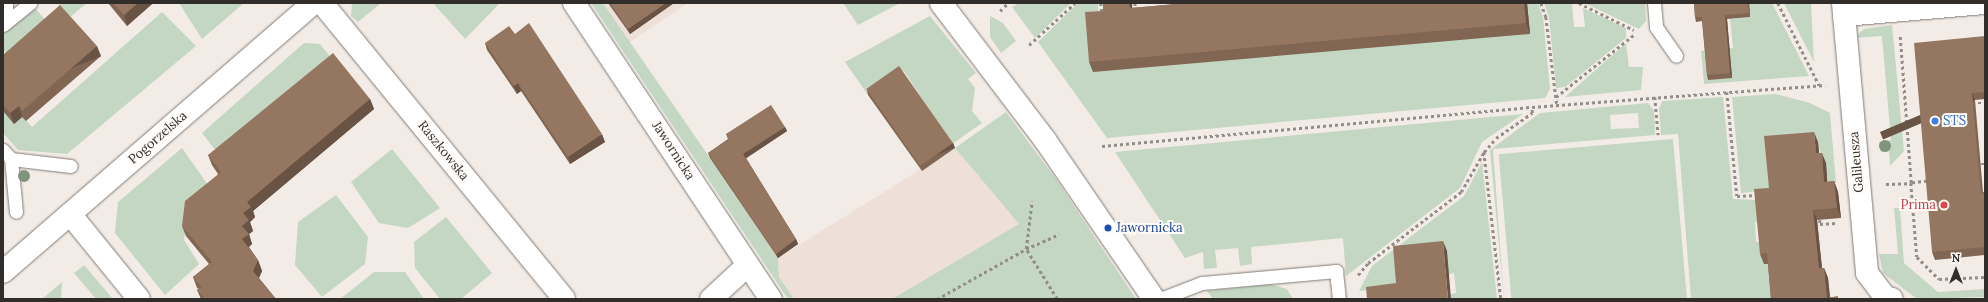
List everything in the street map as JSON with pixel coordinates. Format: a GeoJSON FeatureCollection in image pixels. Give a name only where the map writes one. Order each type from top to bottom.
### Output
{"type":"FeatureCollection","features":[{"type":"Feature","properties":{"kind":"street","name":"Pogorzelska"},"geometry":{"type":"LineString","coordinates":[[3,272],[314,3]]}},
{"type":"Feature","properties":{"kind":"street","name":"Raszkowska"},"geometry":{"type":"LineString","coordinates":[[322,3],[564,299]]}},
{"type":"Feature","properties":{"kind":"street","name":"Jawornicka"},"geometry":{"type":"LineString","coordinates":[[574,3],[771,299]]}},
{"type":"Feature","properties":{"kind":"street","name":"Galileusza"},"geometry":{"type":"LineString","coordinates":[[1892,299],[1885,297],[1867,273],[1844,9],[1899,12],[1985,3]]}},
{"type":"Feature","properties":{"kind":"street"},"geometry":{"type":"LineString","coordinates":[[950,6],[1046,140],[1154,299]]}},
{"type":"Feature","properties":{"kind":"street"},"geometry":{"type":"LineString","coordinates":[[70,214],[139,299]]}},
{"type":"Feature","properties":{"kind":"street"},"geometry":{"type":"LineString","coordinates":[[711,299],[748,265]]}},
{"type":"Feature","properties":{"kind":"lane"},"geometry":{"type":"LineString","coordinates":[[4,24],[6,3]]}},
{"type":"Feature","properties":{"kind":"lane"},"geometry":{"type":"LineString","coordinates":[[4,24],[30,3]]}},
{"type":"Feature","properties":{"kind":"lane"},"geometry":{"type":"LineString","coordinates":[[1654,3],[1656,27],[1676,56]]}},
{"type":"Feature","properties":{"kind":"lane"},"geometry":{"type":"LineString","coordinates":[[16,212],[7,155],[71,166]]}},
{"type":"Feature","properties":{"kind":"lane"},"geometry":{"type":"LineString","coordinates":[[1160,299],[1202,282],[1336,270],[1339,299]]}},
{"type":"Feature","properties":{"kind":"path"},"geometry":{"type":"LineString","coordinates":[[1000,11],[1008,3]]}},
{"type":"Feature","properties":{"kind":"path"},"geometry":{"type":"LineString","coordinates":[[1029,45],[1075,3]]}},
{"type":"Feature","properties":{"kind":"path"},"geometry":{"type":"LineString","coordinates":[[1101,3],[1102,15],[1107,15]]}},
{"type":"Feature","properties":{"kind":"path"},"geometry":{"type":"LineString","coordinates":[[1133,12],[1136,12],[1135,3]]}},
{"type":"Feature","properties":{"kind":"path"},"geometry":{"type":"LineString","coordinates":[[1541,3],[1557,105]]}},
{"type":"Feature","properties":{"kind":"path"},"geometry":{"type":"LineString","coordinates":[[1556,97],[1638,32],[1579,3]]}},
{"type":"Feature","properties":{"kind":"path"},"geometry":{"type":"LineString","coordinates":[[1778,3],[1819,85]]}},
{"type":"Feature","properties":{"kind":"path"},"geometry":{"type":"LineString","coordinates":[[1899,12],[1917,257],[1939,279],[1985,276]]}},
{"type":"Feature","properties":{"kind":"path"},"geometry":{"type":"LineString","coordinates":[[1102,146],[1532,107],[1850,83]]}},
{"type":"Feature","properties":{"kind":"path"},"geometry":{"type":"LineString","coordinates":[[1727,92],[1737,196],[1765,195]]}},
{"type":"Feature","properties":{"kind":"path"},"geometry":{"type":"LineString","coordinates":[[1655,97],[1658,135]]}},
{"type":"Feature","properties":{"kind":"path"},"geometry":{"type":"LineString","coordinates":[[1978,103],[1985,103]]}},
{"type":"Feature","properties":{"kind":"path"},"geometry":{"type":"LineString","coordinates":[[1356,278],[1368,263],[1461,192],[1484,152],[1496,138],[1532,113],[1532,107]]}},
{"type":"Feature","properties":{"kind":"path"},"geometry":{"type":"LineString","coordinates":[[1484,152],[1501,299]]}},
{"type":"Feature","properties":{"kind":"path"},"geometry":{"type":"LineString","coordinates":[[1859,186],[1928,181]]}},
{"type":"Feature","properties":{"kind":"path"},"geometry":{"type":"LineString","coordinates":[[1032,201],[1026,249],[1057,299]]}},
{"type":"Feature","properties":{"kind":"path"},"geometry":{"type":"LineString","coordinates":[[1820,220],[1820,224],[1846,222]]}},
{"type":"Feature","properties":{"kind":"path"},"geometry":{"type":"LineString","coordinates":[[937,299],[1026,249],[1059,234]]}},
{"type":"Feature","properties":{"kind":"shaded area"},"geometry":{"type":"Polygon","coordinates":[[[603,3],[688,3],[630,42],[603,3]]]}},
{"type":"Feature","properties":{"kind":"shaded area"},"geometry":{"type":"Polygon","coordinates":[[[955,148],[1019,224],[892,299],[794,299],[779,277],[778,258],[955,148]]]}},
{"type":"Feature","properties":{"kind":"green space"},"geometry":{"type":"Polygon","coordinates":[[[58,3],[87,3],[70,17],[58,3]]]}},
{"type":"Feature","properties":{"kind":"green space"},"geometry":{"type":"Polygon","coordinates":[[[179,3],[244,3],[202,39],[179,3]]]}},
{"type":"Feature","properties":{"kind":"green space"},"geometry":{"type":"Polygon","coordinates":[[[352,3],[381,3],[358,22],[351,16],[352,3]]]}},
{"type":"Feature","properties":{"kind":"green space"},"geometry":{"type":"Polygon","coordinates":[[[433,3],[500,3],[465,39],[433,3]]]}},
{"type":"Feature","properties":{"kind":"green space"},"geometry":{"type":"Polygon","coordinates":[[[591,3],[603,3],[710,158],[778,258],[779,277],[794,299],[788,299],[591,3]]]}},
{"type":"Feature","properties":{"kind":"green space"},"geometry":{"type":"Polygon","coordinates":[[[843,3],[900,3],[858,25],[843,3]]]}},
{"type":"Feature","properties":{"kind":"green space"},"geometry":{"type":"Polygon","coordinates":[[[1019,3],[1071,3],[1035,38],[1012,7],[1019,3]]]}},
{"type":"Feature","properties":{"kind":"green space"},"geometry":{"type":"Polygon","coordinates":[[[1078,3],[1098,3],[1099,22],[1538,3],[1543,17],[1550,89],[1545,98],[1107,138],[1038,42],[1078,3]]]}},
{"type":"Feature","properties":{"kind":"green space"},"geometry":{"type":"Polygon","coordinates":[[[1544,3],[1572,3],[1574,27],[1585,27],[1583,8],[1626,28],[1626,38],[1565,87],[1556,88],[1549,17],[1544,3]]]}},
{"type":"Feature","properties":{"kind":"green space"},"geometry":{"type":"Polygon","coordinates":[[[1584,3],[1645,3],[1646,21],[1639,29],[1584,3]]]}},
{"type":"Feature","properties":{"kind":"green space"},"geometry":{"type":"Polygon","coordinates":[[[1749,3],[1772,3],[1809,76],[1704,84],[1701,51],[1733,48],[1730,19],[1750,17],[1749,3]]]}},
{"type":"Feature","properties":{"kind":"green space"},"geometry":{"type":"Polygon","coordinates":[[[1784,3],[1811,3],[1814,62],[1784,3]]]}},
{"type":"Feature","properties":{"kind":"green space"},"geometry":{"type":"Polygon","coordinates":[[[34,7],[55,31],[16,64],[3,50],[3,33],[34,7]]]}},
{"type":"Feature","properties":{"kind":"green space"},"geometry":{"type":"Polygon","coordinates":[[[162,12],[196,46],[67,154],[18,150],[3,133],[3,95],[32,127],[162,12]]]}},
{"type":"Feature","properties":{"kind":"green space"},"geometry":{"type":"Polygon","coordinates":[[[930,16],[976,73],[968,79],[975,88],[972,111],[982,123],[952,144],[904,71],[868,95],[845,62],[930,16]]]}},
{"type":"Feature","properties":{"kind":"green space"},"geometry":{"type":"Polygon","coordinates":[[[990,16],[1003,23],[1016,41],[1001,53],[990,37],[990,16]]]}},
{"type":"Feature","properties":{"kind":"green space"},"geometry":{"type":"Polygon","coordinates":[[[1892,25],[1904,151],[1890,166],[1889,151],[1881,152],[1879,142],[1891,140],[1882,36],[1854,38],[1864,29],[1892,25]]]}},
{"type":"Feature","properties":{"kind":"green space"},"geometry":{"type":"Polygon","coordinates":[[[304,43],[320,44],[336,64],[223,160],[202,133],[304,43]]]}},
{"type":"Feature","properties":{"kind":"green space"},"geometry":{"type":"Polygon","coordinates":[[[1626,43],[1629,67],[1643,67],[1641,90],[1565,97],[1626,43]]]}},
{"type":"Feature","properties":{"kind":"green space"},"geometry":{"type":"Polygon","coordinates":[[[1776,94],[1810,103],[1830,113],[1836,183],[1828,184],[1818,142],[1772,190],[1741,193],[1732,97],[1776,94]]]}},
{"type":"Feature","properties":{"kind":"green space"},"geometry":{"type":"Polygon","coordinates":[[[1723,97],[1733,199],[1758,200],[1760,221],[1755,222],[1756,242],[1762,242],[1771,264],[1774,299],[1691,299],[1678,134],[1661,135],[1659,109],[1662,101],[1723,97]]]}},
{"type":"Feature","properties":{"kind":"green space"},"geometry":{"type":"Polygon","coordinates":[[[1648,103],[1654,111],[1655,135],[1493,149],[1504,299],[1490,150],[1540,113],[1648,103]],[[1638,113],[1610,115],[1611,129],[1639,128],[1638,113]]]}},
{"type":"Feature","properties":{"kind":"green space"},"geometry":{"type":"Polygon","coordinates":[[[1006,112],[1058,182],[1136,299],[892,299],[1019,224],[955,148],[1006,112]]]}},
{"type":"Feature","properties":{"kind":"green space"},"geometry":{"type":"Polygon","coordinates":[[[1523,114],[1482,142],[1460,188],[1346,276],[1343,238],[1251,247],[1252,264],[1240,266],[1238,248],[1215,250],[1217,268],[1204,269],[1203,252],[1185,258],[1115,152],[1523,114]]]}},
{"type":"Feature","properties":{"kind":"green space"},"geometry":{"type":"Polygon","coordinates":[[[1673,139],[1687,299],[1511,299],[1499,154],[1673,139]]]}},
{"type":"Feature","properties":{"kind":"green space"},"geometry":{"type":"Polygon","coordinates":[[[182,148],[213,192],[188,212],[184,240],[199,264],[165,295],[115,233],[118,202],[182,148]]]}},
{"type":"Feature","properties":{"kind":"green space"},"geometry":{"type":"Polygon","coordinates":[[[392,149],[440,208],[408,228],[379,223],[351,182],[392,149]]]}},
{"type":"Feature","properties":{"kind":"green space"},"geometry":{"type":"Polygon","coordinates":[[[1482,162],[1497,299],[1451,299],[1451,294],[1456,293],[1454,273],[1399,287],[1359,291],[1372,266],[1464,196],[1482,162]]]}},
{"type":"Feature","properties":{"kind":"green space"},"geometry":{"type":"Polygon","coordinates":[[[336,195],[368,237],[365,264],[322,297],[295,265],[298,222],[336,195]]]}},
{"type":"Feature","properties":{"kind":"green space"},"geometry":{"type":"Polygon","coordinates":[[[1894,208],[1900,208],[1904,263],[1938,292],[1985,289],[1985,297],[1917,299],[1883,273],[1879,254],[1898,254],[1894,208]]]}},
{"type":"Feature","properties":{"kind":"green space"},"geometry":{"type":"Polygon","coordinates":[[[446,217],[492,273],[461,299],[440,299],[415,268],[414,242],[446,217]]]}},
{"type":"Feature","properties":{"kind":"green space"},"geometry":{"type":"Polygon","coordinates":[[[84,265],[113,299],[96,299],[74,273],[84,265]]]}},
{"type":"Feature","properties":{"kind":"green space"},"geometry":{"type":"Polygon","coordinates":[[[374,272],[405,272],[424,299],[340,299],[374,272]]]}},
{"type":"Feature","properties":{"kind":"green space"},"geometry":{"type":"Polygon","coordinates":[[[62,282],[61,299],[42,299],[62,282]]]}},
{"type":"Feature","properties":{"kind":"green space"},"geometry":{"type":"Polygon","coordinates":[[[1270,284],[1287,289],[1293,299],[1213,299],[1207,291],[1270,284]]]}},
{"type":"Feature","properties":{"kind":"building"},"geometry":{"type":"Polygon","coordinates":[[[113,3],[138,3],[124,15],[113,3]]]}},
{"type":"Feature","properties":{"kind":"building"},"geometry":{"type":"Polygon","coordinates":[[[610,3],[666,3],[628,29],[610,3]]]}},
{"type":"Feature","properties":{"kind":"building"},"geometry":{"type":"Polygon","coordinates":[[[1103,3],[1129,3],[1130,8],[1176,3],[1524,3],[1526,23],[1089,62],[1085,12],[1103,11],[1103,3]]]}},
{"type":"Feature","properties":{"kind":"building"},"geometry":{"type":"Polygon","coordinates":[[[1694,3],[1748,3],[1749,13],[1725,15],[1730,73],[1707,75],[1702,17],[1695,17],[1694,3]]]}},
{"type":"Feature","properties":{"kind":"building"},"geometry":{"type":"Polygon","coordinates":[[[60,5],[97,46],[22,111],[19,106],[10,113],[3,105],[3,55],[60,5]]]}},
{"type":"Feature","properties":{"kind":"building"},"geometry":{"type":"Polygon","coordinates":[[[529,23],[602,134],[568,157],[518,83],[514,86],[485,43],[509,26],[515,34],[529,23]]]}},
{"type":"Feature","properties":{"kind":"building"},"geometry":{"type":"Polygon","coordinates":[[[1985,36],[1985,92],[1972,93],[1981,193],[1985,192],[1985,247],[1932,252],[1914,43],[1985,36]]]}},
{"type":"Feature","properties":{"kind":"building"},"geometry":{"type":"Polygon","coordinates":[[[333,53],[370,99],[247,202],[251,207],[243,213],[249,220],[242,226],[249,234],[242,239],[258,260],[253,271],[276,299],[205,299],[197,290],[202,287],[193,277],[212,262],[182,226],[185,201],[221,172],[208,155],[333,53]]]}},
{"type":"Feature","properties":{"kind":"building"},"geometry":{"type":"Polygon","coordinates":[[[899,66],[953,143],[920,166],[866,89],[899,66]]]}},
{"type":"Feature","properties":{"kind":"building"},"geometry":{"type":"Polygon","coordinates":[[[771,105],[785,127],[743,154],[796,239],[776,254],[708,153],[729,139],[726,134],[771,105]]]}},
{"type":"Feature","properties":{"kind":"building"},"geometry":{"type":"Polygon","coordinates":[[[1814,132],[1816,153],[1822,153],[1824,182],[1834,181],[1837,208],[1813,210],[1819,268],[1824,268],[1827,298],[1838,296],[1838,299],[1771,299],[1767,253],[1760,254],[1754,189],[1769,188],[1764,136],[1814,132]]]}},
{"type":"Feature","properties":{"kind":"building"},"geometry":{"type":"Polygon","coordinates":[[[1443,241],[1448,299],[1367,299],[1366,287],[1396,283],[1393,246],[1443,241]]]}},
{"type":"Feature","properties":{"kind":"place","name":"STS"},"geometry":{"type":"Point","coordinates":[1935,121]}},
{"type":"Feature","properties":{"kind":"place","name":"Prima"},"geometry":{"type":"Point","coordinates":[1944,205]}},
{"type":"Feature","properties":{"kind":"place","name":"Jawornicka"},"geometry":{"type":"Point","coordinates":[1108,228]}}]}
